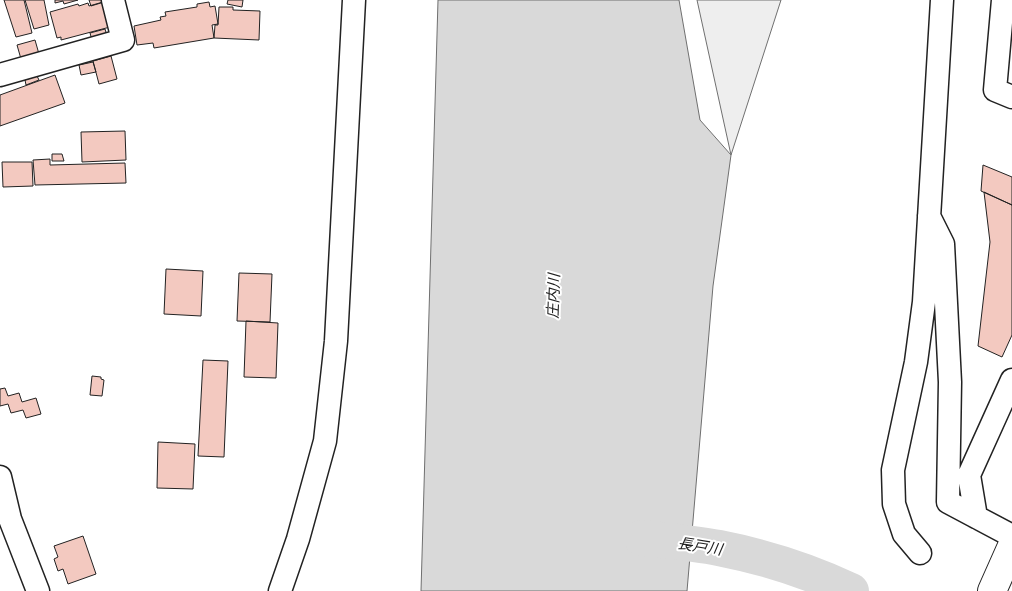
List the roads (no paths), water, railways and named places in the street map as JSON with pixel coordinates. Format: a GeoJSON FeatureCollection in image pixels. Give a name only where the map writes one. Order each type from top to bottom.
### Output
{"type":"FeatureCollection","features":[{"type":"Feature","properties":{"kind":"highway"},"geometry":{"type":"LineString","coordinates":[[992,591],[1012,546]]}},
{"type":"Feature","properties":{"kind":"street"},"geometry":{"type":"LineString","coordinates":[[0,75],[124,40],[113,0]]}},
{"type":"Feature","properties":{"kind":"street"},"geometry":{"type":"LineString","coordinates":[[280,591],[298,539],[326,441],[336,342],[354,0]]}},
{"type":"Feature","properties":{"kind":"street"},"geometry":{"type":"LineString","coordinates":[[920,553],[904,534],[894,504],[893,470],[916,362],[924,302],[942,0]]}},
{"type":"Feature","properties":{"kind":"street"},"geometry":{"type":"LineString","coordinates":[[1003,0],[995,90],[1012,97]]}},
{"type":"Feature","properties":{"kind":"street"},"geometry":{"type":"LineString","coordinates":[[929,215],[943,244],[950,382],[948,502],[1012,536]]}},
{"type":"Feature","properties":{"kind":"street"},"geometry":{"type":"LineString","coordinates":[[976,517],[969,475],[1012,380]]}},
{"type":"Feature","properties":{"kind":"street"},"geometry":{"type":"LineString","coordinates":[[0,477],[10,519],[38,591]]}},
{"type":"Feature","properties":{"kind":"water","name":"庄内川"},"geometry":{"type":"Polygon","coordinates":[[[438,0],[679,0],[700,120],[731,155],[713,286],[687,591],[421,591],[438,0]]]}},
{"type":"Feature","properties":{"kind":"waterway","name":"長戸川"},"geometry":{"type":"LineString","coordinates":[[642,538],[710,546],[753,556],[803,571],[851,591]]}}]}
